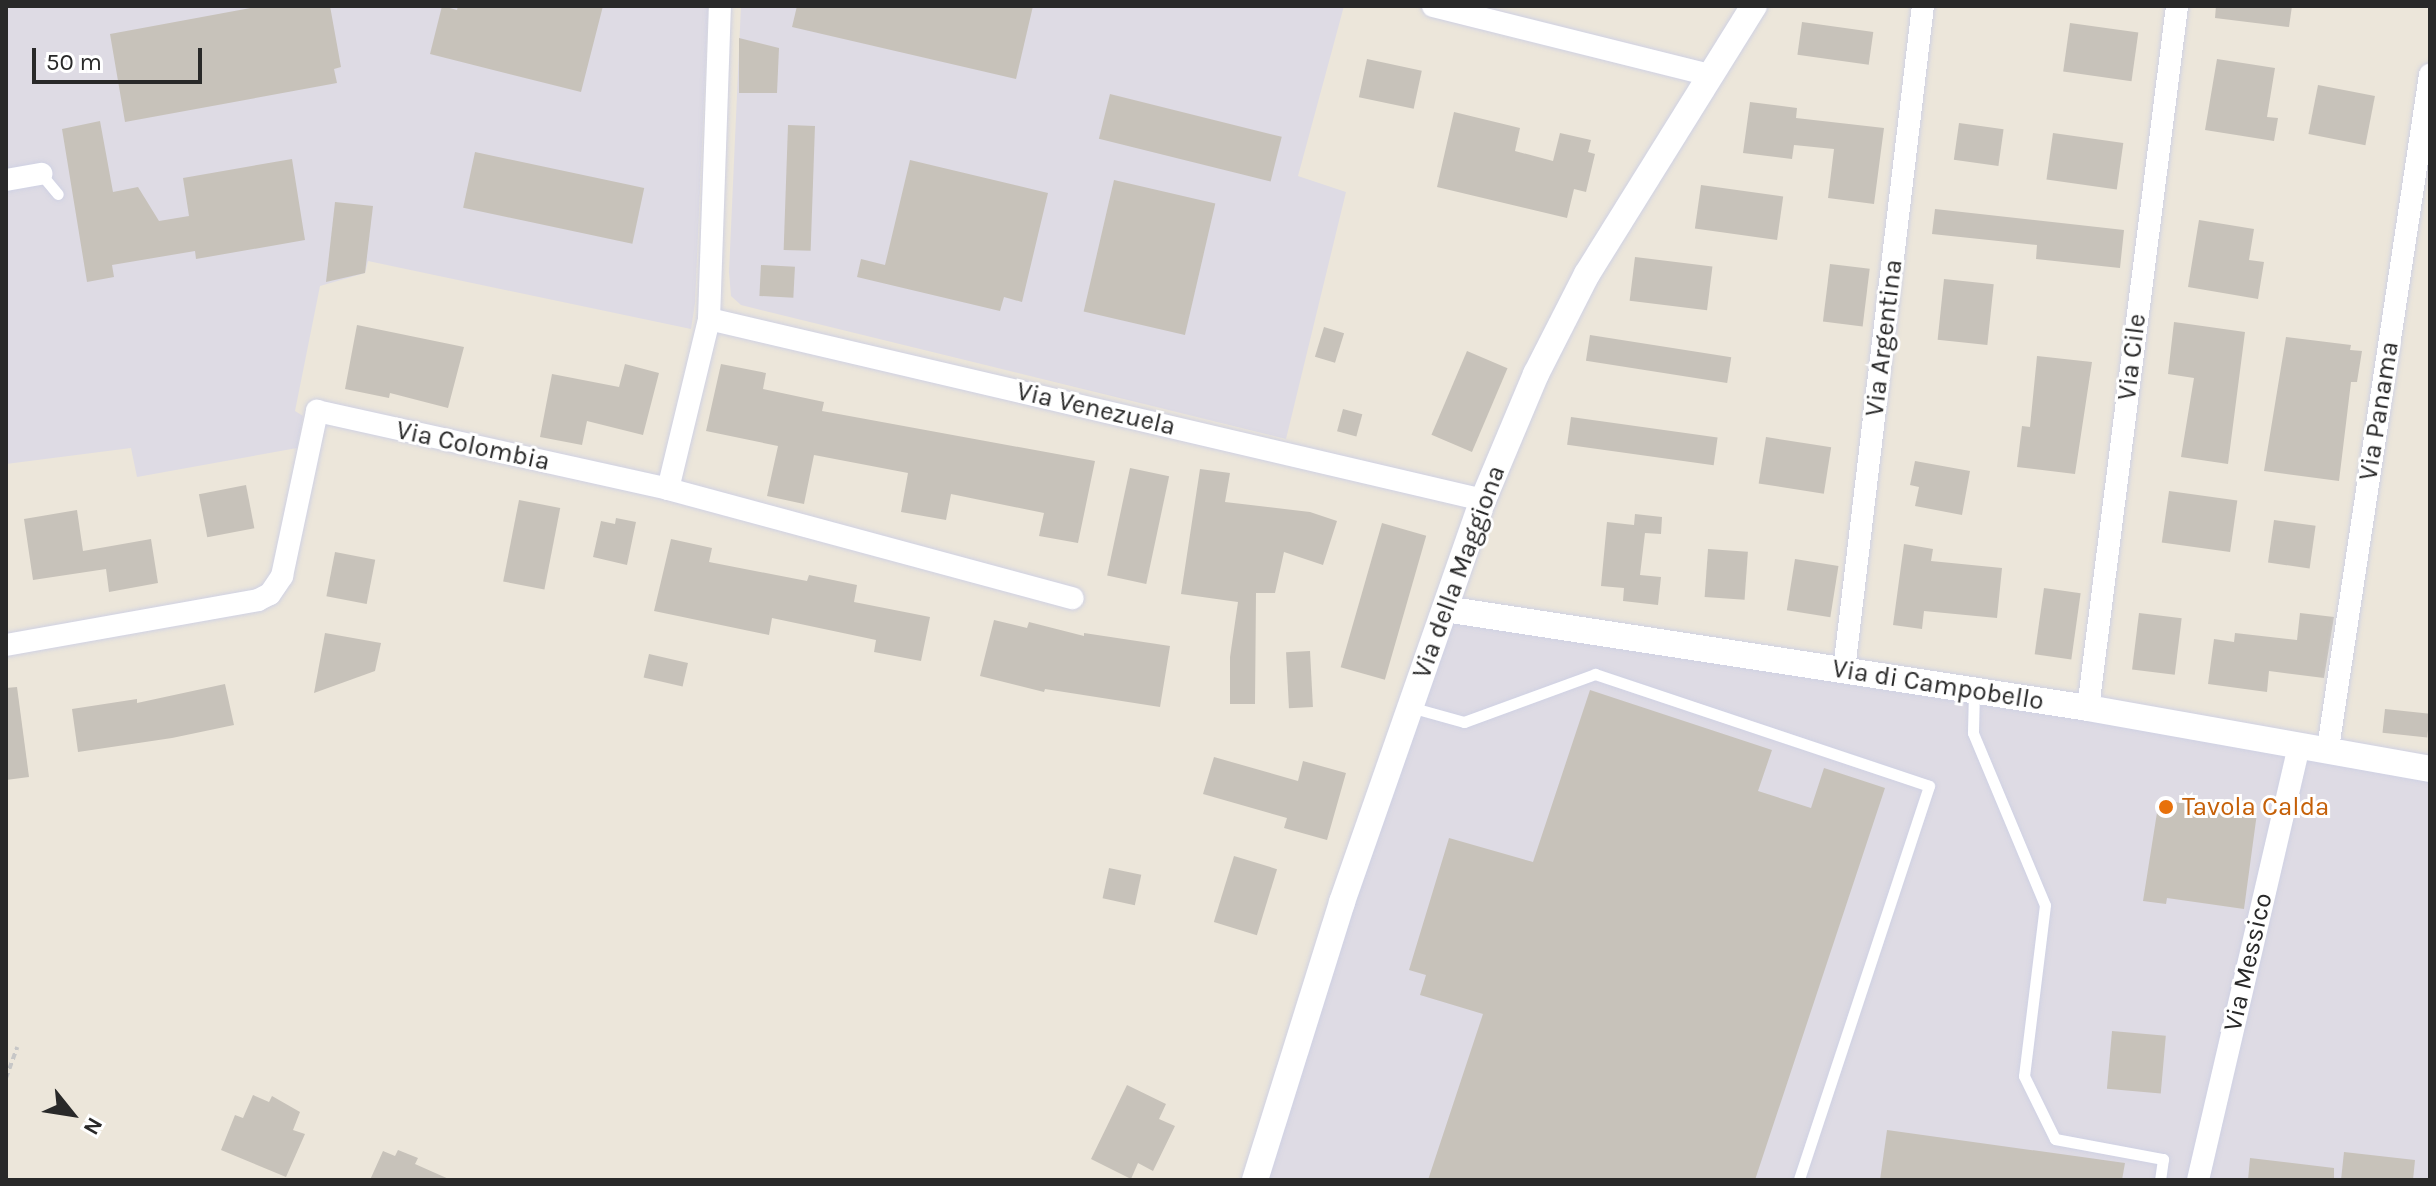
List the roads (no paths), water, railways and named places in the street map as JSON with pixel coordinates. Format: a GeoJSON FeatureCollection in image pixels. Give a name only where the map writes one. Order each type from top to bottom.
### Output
{"type":"FeatureCollection","features":[{"type":"Feature","properties":{"kind":"street"},"geometry":{"type":"LineString","coordinates":[[668,489],[709,319],[720,6]]}},
{"type":"Feature","properties":{"kind":"street"},"geometry":{"type":"LineString","coordinates":[[1433,6],[1710,75]]}},
{"type":"Feature","properties":{"kind":"street","name":"Via della Maggiona"},"geometry":{"type":"LineString","coordinates":[[1255,1180],[1342,902],[1483,500],[1567,309],[1754,6]]}},
{"type":"Feature","properties":{"kind":"street","name":"Via Argentina"},"geometry":{"type":"LineString","coordinates":[[1844,670],[1923,6]]}},
{"type":"Feature","properties":{"kind":"street","name":"Via Cile"},"geometry":{"type":"LineString","coordinates":[[2088,708],[2177,6]]}},
{"type":"Feature","properties":{"kind":"street","name":"Via Panama"},"geometry":{"type":"LineString","coordinates":[[2328,748],[2430,75]]}},
{"type":"Feature","properties":{"kind":"street"},"geometry":{"type":"LineString","coordinates":[[6,180],[41,174]]}},
{"type":"Feature","properties":{"kind":"street","name":"Via Venezuela"},"geometry":{"type":"LineString","coordinates":[[709,319],[1483,500]]}},
{"type":"Feature","properties":{"kind":"street","name":"Via Colombia"},"geometry":{"type":"LineString","coordinates":[[6,645],[258,600],[270,594],[282,576],[317,411],[668,489],[1073,598]]}},
{"type":"Feature","properties":{"kind":"street","name":"Via di Campobello"},"geometry":{"type":"LineString","coordinates":[[1445,609],[2088,708],[2328,748],[2430,769]]}},
{"type":"Feature","properties":{"kind":"street","name":"Via Messico"},"geometry":{"type":"LineString","coordinates":[[2198,1180],[2299,745]]}},
{"type":"Feature","properties":{"kind":"lane"},"geometry":{"type":"LineString","coordinates":[[41,174],[58,194]]}},
{"type":"Feature","properties":{"kind":"lane"},"geometry":{"type":"LineString","coordinates":[[1410,707],[1464,722],[1595,674],[1929,786],[1799,1180]]}},
{"type":"Feature","properties":{"kind":"lane"},"geometry":{"type":"LineString","coordinates":[[1974,690],[1973,733],[2045,905],[2024,1076],[2055,1139],[2163,1159],[2160,1180]]}},
{"type":"Feature","properties":{"kind":"place","name":"Tavola Calda"},"geometry":{"type":"Point","coordinates":[2166,807]}}]}
